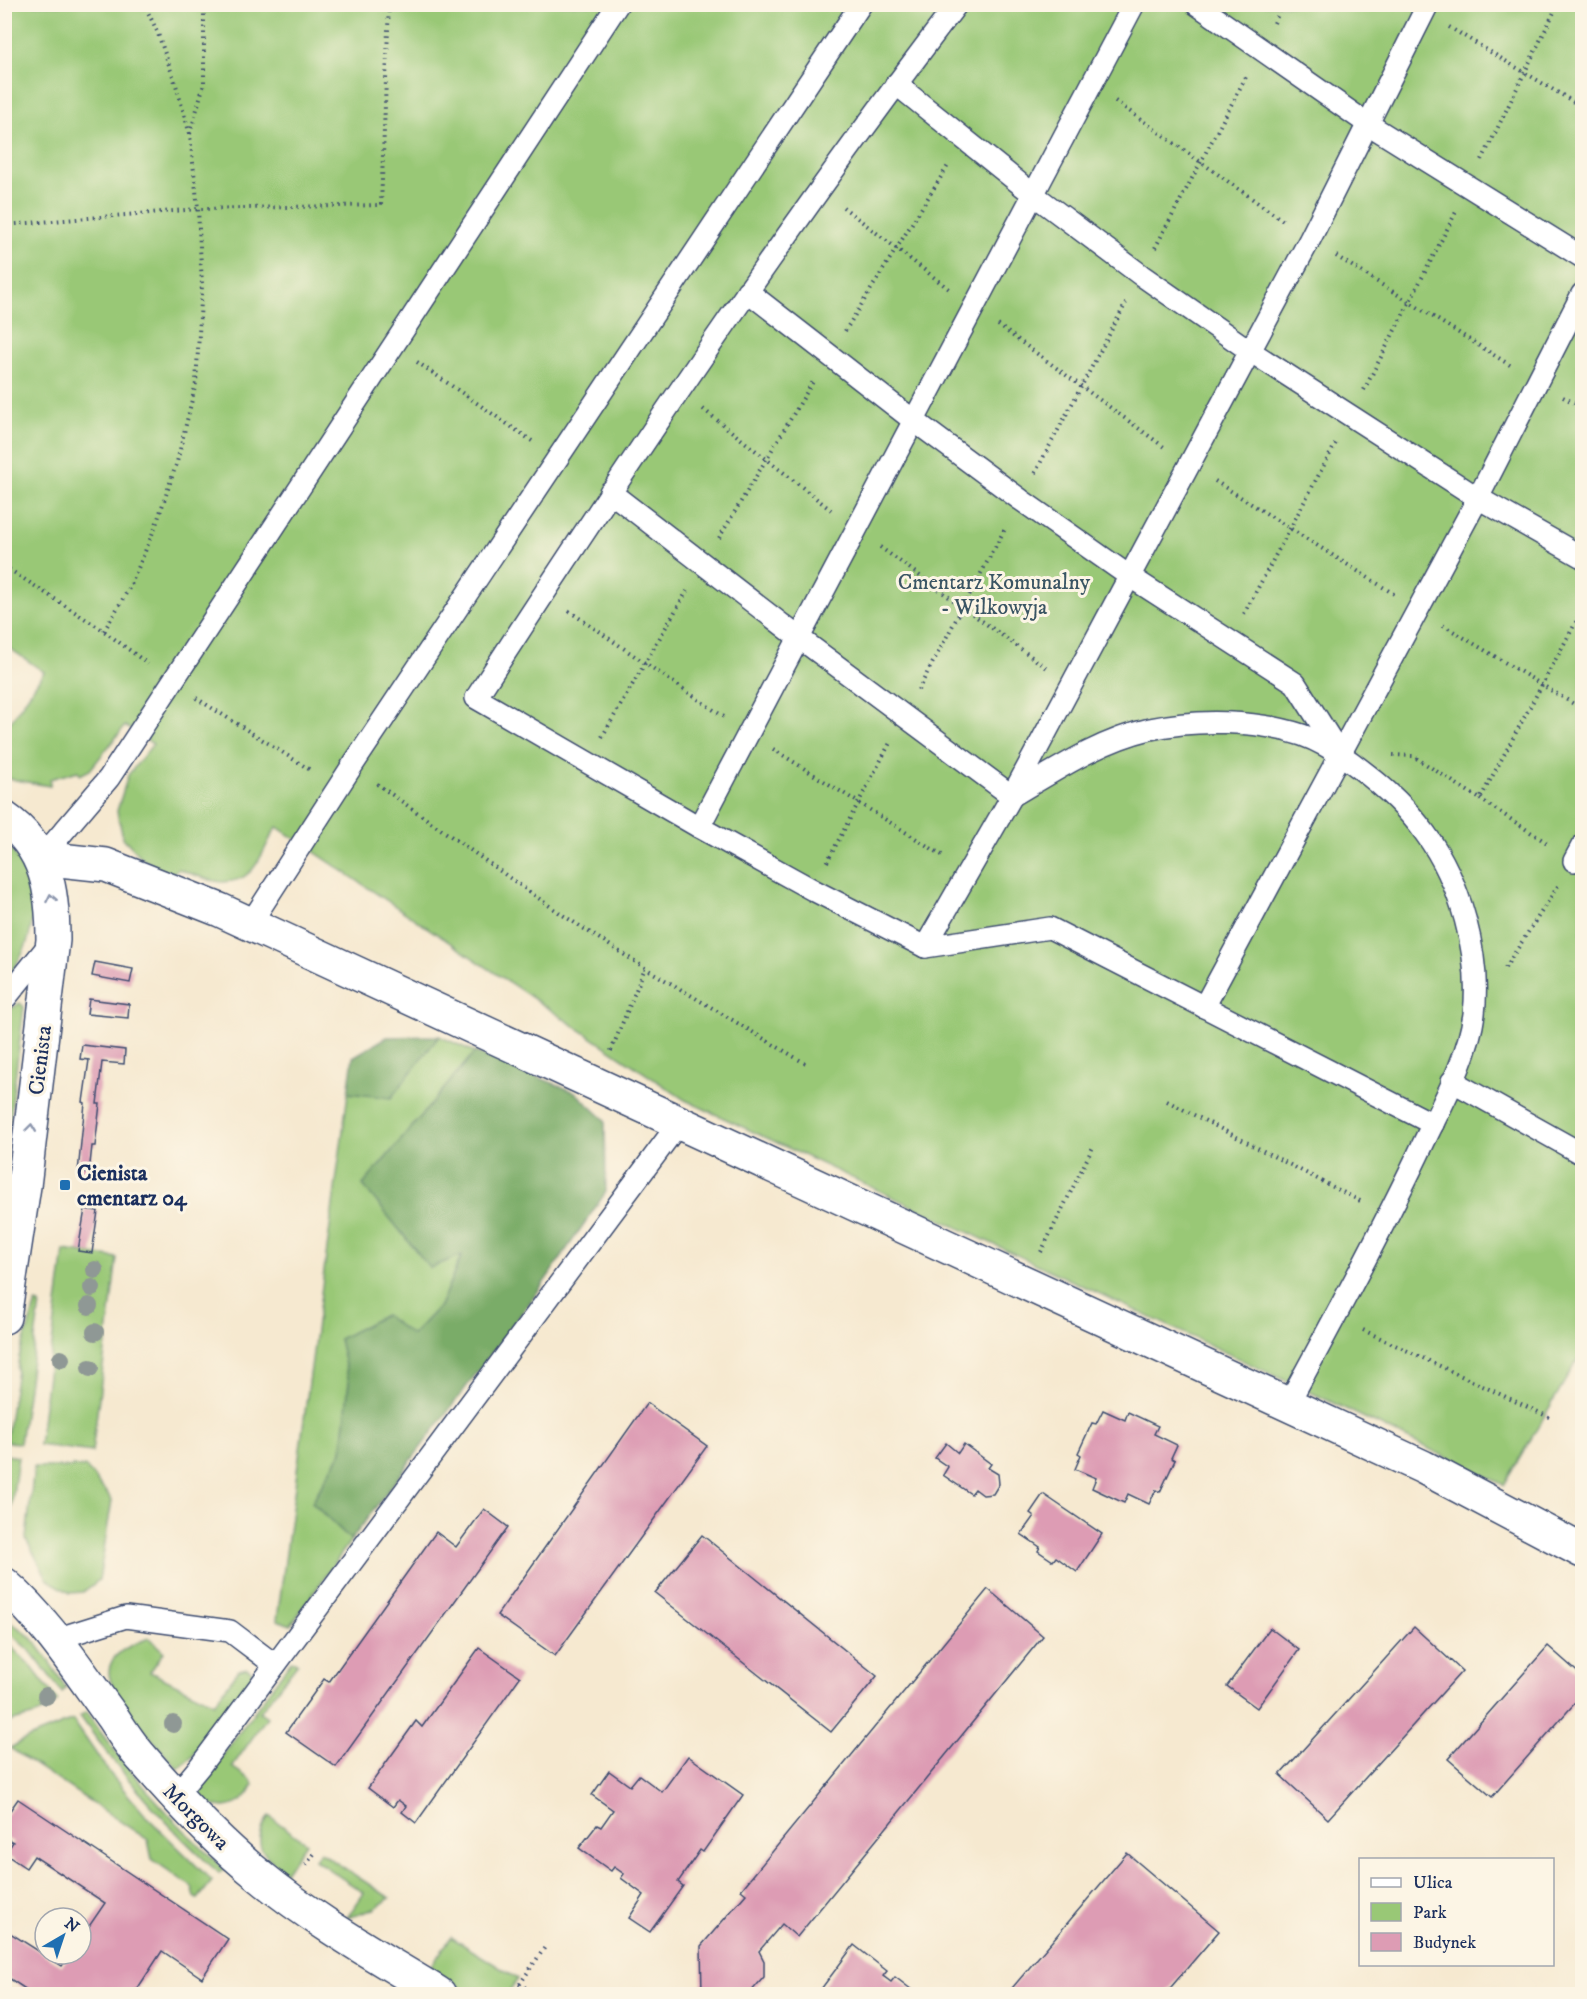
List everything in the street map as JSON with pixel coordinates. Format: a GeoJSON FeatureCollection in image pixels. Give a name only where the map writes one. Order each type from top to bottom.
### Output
{"type":"FeatureCollection","features":[{"type":"Feature","properties":{"kind":"street","name":"Cienista"},"geometry":{"type":"LineString","coordinates":[[4,818],[14,825],[41,858],[53,903],[53,940],[24,1186],[4,1317]]}},
{"type":"Feature","properties":{"kind":"street"},"geometry":{"type":"LineString","coordinates":[[41,858],[106,866],[250,924],[1423,1467],[1582,1551]]}},
{"type":"Feature","properties":{"kind":"street","name":"Morgowa"},"geometry":{"type":"LineString","coordinates":[[4,1584],[33,1611],[56,1639],[140,1756],[197,1820],[261,1877],[322,1921],[439,1995]]}},
{"type":"Feature","properties":{"kind":"lane"},"geometry":{"type":"LineString","coordinates":[[41,858],[109,778],[618,4]]}},
{"type":"Feature","properties":{"kind":"lane"},"geometry":{"type":"LineString","coordinates":[[250,924],[352,766],[861,4]]}},
{"type":"Feature","properties":{"kind":"lane"},"geometry":{"type":"LineString","coordinates":[[957,4],[896,84],[747,291],[610,492],[476,698],[699,827],[813,890],[925,947],[1050,928],[1432,1124]]}},
{"type":"Feature","properties":{"kind":"lane"},"geometry":{"type":"LineString","coordinates":[[699,827],[1134,4]]}},
{"type":"Feature","properties":{"kind":"lane"},"geometry":{"type":"LineString","coordinates":[[1196,4],[1368,124],[1582,257]]}},
{"type":"Feature","properties":{"kind":"lane"},"geometry":{"type":"LineString","coordinates":[[925,947],[1012,796],[1310,239],[1426,9]]}},
{"type":"Feature","properties":{"kind":"lane"},"geometry":{"type":"LineString","coordinates":[[896,84],[1034,195],[1250,351],[1478,498],[1582,557]]}},
{"type":"Feature","properties":{"kind":"lane"},"geometry":{"type":"LineString","coordinates":[[747,291],[913,420],[1021,500],[1129,576],[1295,683],[1340,754]]}},
{"type":"Feature","properties":{"kind":"lane"},"geometry":{"type":"LineString","coordinates":[[1204,1007],[1478,498],[1582,294]]}},
{"type":"Feature","properties":{"kind":"lane"},"geometry":{"type":"LineString","coordinates":[[610,492],[798,637],[1012,796]]}},
{"type":"Feature","properties":{"kind":"lane"},"geometry":{"type":"LineString","coordinates":[[1012,796],[1083,753],[1150,729],[1187,724],[1224,723],[1266,727],[1303,735],[1340,754],[1372,778],[1402,806],[1425,833],[1443,861],[1468,930],[1473,958],[1476,993],[1466,1046],[1389,1216],[1288,1404]]}},
{"type":"Feature","properties":{"kind":"lane"},"geometry":{"type":"LineString","coordinates":[[4,1000],[53,940]]}},
{"type":"Feature","properties":{"kind":"lane"},"geometry":{"type":"LineString","coordinates":[[1452,1081],[1582,1154]]}},
{"type":"Feature","properties":{"kind":"lane"},"geometry":{"type":"LineString","coordinates":[[175,1796],[200,1766],[679,1123]]}},
{"type":"Feature","properties":{"kind":"lane"},"geometry":{"type":"LineString","coordinates":[[56,1639],[126,1617],[230,1631],[275,1665]]}},
{"type":"Feature","properties":{"kind":"path"},"geometry":{"type":"LineString","coordinates":[[104,631],[131,585],[156,525],[177,462],[196,383],[202,285],[198,209],[190,135],[157,31],[144,4]]}},
{"type":"Feature","properties":{"kind":"path"},"geometry":{"type":"LineString","coordinates":[[190,135],[204,84],[204,4]]}},
{"type":"Feature","properties":{"kind":"path"},"geometry":{"type":"LineString","coordinates":[[4,225],[198,209],[381,205],[389,4]]}},
{"type":"Feature","properties":{"kind":"path"},"geometry":{"type":"LineString","coordinates":[[1229,642],[1470,186],[1558,4]]}},
{"type":"Feature","properties":{"kind":"path"},"geometry":{"type":"LineString","coordinates":[[1426,9],[1582,107]]}},
{"type":"Feature","properties":{"kind":"path"},"geometry":{"type":"LineString","coordinates":[[588,761],[703,564],[964,140]]}},
{"type":"Feature","properties":{"kind":"path"},"geometry":{"type":"LineString","coordinates":[[394,346],[558,459]]}},
{"type":"Feature","properties":{"kind":"path"},"geometry":{"type":"LineString","coordinates":[[1480,799],[1582,611]]}},
{"type":"Feature","properties":{"kind":"path"},"geometry":{"type":"LineString","coordinates":[[1340,754],[1413,756],[1480,799],[1578,854],[1498,980],[1476,993]]}},
{"type":"Feature","properties":{"kind":"path"},"geometry":{"type":"LineString","coordinates":[[352,766],[558,912],[645,968],[808,1065]]}},
{"type":"Feature","properties":{"kind":"path"},"geometry":{"type":"LineString","coordinates":[[593,1083],[610,1053],[645,968]]}},
{"type":"Feature","properties":{"kind":"path"},"geometry":{"type":"LineString","coordinates":[[1167,1101],[1389,1216]]}},
{"type":"Feature","properties":{"kind":"path"},"geometry":{"type":"LineString","coordinates":[[1026,1283],[1093,1147]]}},
{"type":"Feature","properties":{"kind":"path"},"geometry":{"type":"LineString","coordinates":[[1335,1317],[1551,1418]]}},
{"type":"Feature","properties":{"kind":"path"},"geometry":{"type":"LineString","coordinates":[[513,1995],[545,1947]]}},
{"type":"Feature","properties":{"kind":"path"},"geometry":{"type":"LineString","coordinates":[[519,1984],[536,1995]]}},
{"type":"Feature","properties":{"kind":"green space","name":"Cmentarz Komunalny - Wilkowyja"},"geometry":{"type":"Polygon","coordinates":[[[5,5],[1582,5],[1582,1352],[1504,1485],[685,1100],[277,827],[258,862],[242,878],[225,882],[215,881],[179,869],[169,875],[144,860],[123,838],[117,811],[128,775],[153,744],[125,726],[90,770],[80,775],[78,771],[50,779],[50,786],[5,778],[5,730],[44,672],[5,645],[5,5]]]}},
{"type":"Feature","properties":{"kind":"green space"},"geometry":{"type":"Polygon","coordinates":[[[5,844],[18,858],[26,875],[33,911],[31,929],[25,947],[17,964],[5,978],[5,844]]]}},
{"type":"Feature","properties":{"kind":"green space"},"geometry":{"type":"Polygon","coordinates":[[[20,1003],[24,1007],[5,1158],[5,1013],[20,1003]]]}},
{"type":"Feature","properties":{"kind":"green space"},"geometry":{"type":"Polygon","coordinates":[[[439,1036],[475,1052],[363,1185],[462,1254],[440,1306],[412,1335],[339,1339],[349,1382],[342,1451],[312,1502],[351,1540],[291,1625],[277,1620],[348,1093],[391,1097],[439,1036]]]}},
{"type":"Feature","properties":{"kind":"green space"},"geometry":{"type":"Polygon","coordinates":[[[439,1036],[391,1098],[348,1093],[353,1057],[387,1037],[439,1036]]]}},
{"type":"Feature","properties":{"kind":"green space"},"geometry":{"type":"Polygon","coordinates":[[[475,1052],[575,1092],[605,1120],[606,1192],[534,1297],[351,1540],[312,1502],[342,1451],[349,1382],[339,1339],[385,1315],[412,1335],[440,1306],[462,1255],[430,1268],[363,1185],[475,1052]]]}},
{"type":"Feature","properties":{"kind":"green space"},"geometry":{"type":"Polygon","coordinates":[[[64,1250],[117,1258],[92,1452],[39,1445],[64,1250]]]}},
{"type":"Feature","properties":{"kind":"green space"},"geometry":{"type":"Polygon","coordinates":[[[36,1303],[40,1304],[20,1443],[6,1442],[19,1357],[36,1303]]]}},
{"type":"Feature","properties":{"kind":"green space"},"geometry":{"type":"Polygon","coordinates":[[[5,1455],[18,1457],[8,1533],[4,1522],[5,1455]]]}},
{"type":"Feature","properties":{"kind":"green space"},"geometry":{"type":"Polygon","coordinates":[[[34,1467],[86,1467],[112,1500],[99,1580],[83,1592],[70,1593],[48,1580],[26,1539],[34,1467]]]}},
{"type":"Feature","properties":{"kind":"green space"},"geometry":{"type":"Polygon","coordinates":[[[5,1621],[15,1625],[33,1640],[66,1688],[62,1692],[31,1652],[5,1629],[5,1621]]]}},
{"type":"Feature","properties":{"kind":"green space"},"geometry":{"type":"Polygon","coordinates":[[[149,1638],[164,1652],[150,1672],[214,1703],[239,1670],[247,1668],[256,1675],[192,1757],[178,1769],[126,1708],[111,1682],[109,1672],[113,1659],[123,1650],[149,1638]]]}},
{"type":"Feature","properties":{"kind":"green space"},"geometry":{"type":"Polygon","coordinates":[[[5,1641],[31,1666],[58,1701],[36,1715],[5,1723],[5,1641]]]}},
{"type":"Feature","properties":{"kind":"green space"},"geometry":{"type":"Polygon","coordinates":[[[291,1661],[298,1663],[260,1712],[267,1717],[232,1767],[251,1780],[253,1785],[249,1793],[244,1799],[230,1806],[222,1807],[208,1803],[201,1797],[201,1781],[210,1765],[217,1763],[291,1661]]]}},
{"type":"Feature","properties":{"kind":"green space"},"geometry":{"type":"Polygon","coordinates":[[[86,1712],[150,1794],[224,1869],[219,1873],[145,1799],[80,1716],[86,1712]]]}},
{"type":"Feature","properties":{"kind":"green space"},"geometry":{"type":"Polygon","coordinates":[[[73,1720],[108,1771],[146,1816],[212,1881],[198,1899],[192,1887],[152,1859],[148,1840],[10,1748],[73,1720]]]}},
{"type":"Feature","properties":{"kind":"green space"},"geometry":{"type":"Polygon","coordinates":[[[269,1816],[306,1843],[285,1872],[261,1848],[261,1834],[269,1816]]]}},
{"type":"Feature","properties":{"kind":"green space"},"geometry":{"type":"Polygon","coordinates":[[[320,1852],[390,1898],[374,1909],[347,1918],[364,1893],[315,1860],[320,1852]]]}},
{"type":"Feature","properties":{"kind":"green space"},"geometry":{"type":"Polygon","coordinates":[[[451,1937],[518,1979],[507,1994],[471,1994],[430,1968],[451,1937]]]}},
{"type":"Feature","properties":{"kind":"building"},"geometry":{"type":"Polygon","coordinates":[[[95,962],[133,969],[130,983],[92,976],[95,962]]]}},
{"type":"Feature","properties":{"kind":"building"},"geometry":{"type":"Polygon","coordinates":[[[89,999],[129,1004],[128,1018],[87,1014],[89,999]]]}},
{"type":"Feature","properties":{"kind":"building"},"geometry":{"type":"Polygon","coordinates":[[[82,1045],[125,1050],[124,1064],[102,1062],[97,1104],[100,1104],[89,1173],[78,1172],[85,1103],[83,1102],[89,1060],[80,1059],[82,1045]]]}},
{"type":"Feature","properties":{"kind":"building"},"geometry":{"type":"Polygon","coordinates":[[[85,1209],[98,1211],[92,1253],[78,1251],[85,1209]]]}},
{"type":"Feature","properties":{"kind":"building"},"geometry":{"type":"Polygon","coordinates":[[[647,1403],[707,1446],[555,1656],[497,1615],[647,1403]]]}},
{"type":"Feature","properties":{"kind":"building"},"geometry":{"type":"Polygon","coordinates":[[[1103,1410],[1125,1420],[1128,1412],[1158,1426],[1154,1434],[1177,1445],[1171,1458],[1175,1460],[1160,1492],[1156,1490],[1149,1504],[1128,1494],[1124,1503],[1092,1488],[1096,1478],[1075,1469],[1081,1455],[1078,1453],[1092,1423],[1096,1424],[1103,1410]]]}},
{"type":"Feature","properties":{"kind":"building"},"geometry":{"type":"Polygon","coordinates":[[[946,1443],[958,1453],[964,1444],[991,1464],[988,1468],[998,1474],[999,1484],[993,1494],[983,1495],[975,1489],[971,1494],[943,1475],[948,1467],[935,1458],[946,1443]]]}},
{"type":"Feature","properties":{"kind":"building"},"geometry":{"type":"Polygon","coordinates":[[[1043,1494],[1102,1534],[1077,1572],[1056,1557],[1053,1561],[1038,1551],[1040,1547],[1021,1534],[1034,1516],[1030,1513],[1043,1494]]]}},
{"type":"Feature","properties":{"kind":"building"},"geometry":{"type":"Polygon","coordinates":[[[484,1509],[508,1527],[336,1767],[286,1732],[324,1679],[329,1682],[436,1532],[456,1547],[484,1509]]]}},
{"type":"Feature","properties":{"kind":"building"},"geometry":{"type":"Polygon","coordinates":[[[702,1535],[877,1676],[831,1732],[655,1593],[702,1535]]]}},
{"type":"Feature","properties":{"kind":"building"},"geometry":{"type":"Polygon","coordinates":[[[988,1589],[1043,1636],[797,1937],[782,1924],[759,1951],[764,1961],[764,1977],[749,1994],[702,1993],[701,1946],[746,1894],[741,1890],[988,1589]]]}},
{"type":"Feature","properties":{"kind":"building"},"geometry":{"type":"Polygon","coordinates":[[[1414,1627],[1462,1671],[1328,1819],[1280,1775],[1414,1627]]]}},
{"type":"Feature","properties":{"kind":"building"},"geometry":{"type":"Polygon","coordinates":[[[1270,1628],[1299,1650],[1257,1708],[1227,1686],[1270,1628]]]}},
{"type":"Feature","properties":{"kind":"building"},"geometry":{"type":"Polygon","coordinates":[[[1548,1646],[1582,1676],[1582,1695],[1492,1797],[1448,1759],[1548,1646]]]}},
{"type":"Feature","properties":{"kind":"building"},"geometry":{"type":"Polygon","coordinates":[[[479,1648],[520,1677],[416,1823],[402,1812],[406,1806],[398,1800],[393,1807],[368,1788],[416,1721],[422,1727],[479,1648]]]}},
{"type":"Feature","properties":{"kind":"building"},"geometry":{"type":"Polygon","coordinates":[[[688,1756],[743,1795],[703,1852],[700,1850],[678,1882],[683,1886],[650,1932],[629,1918],[644,1895],[621,1878],[624,1874],[614,1867],[611,1871],[579,1848],[597,1825],[601,1827],[613,1810],[592,1795],[609,1771],[630,1786],[639,1775],[662,1792],[688,1756]]]}},
{"type":"Feature","properties":{"kind":"building"},"geometry":{"type":"Polygon","coordinates":[[[18,1799],[228,1939],[202,1978],[162,1951],[134,1994],[33,1994],[4,1975],[4,1929],[33,1948],[33,1966],[93,1966],[93,1920],[105,1903],[34,1856],[26,1868],[5,1854],[13,1842],[4,1837],[4,1819],[18,1799]]]}},
{"type":"Feature","properties":{"kind":"building"},"geometry":{"type":"Polygon","coordinates":[[[1127,1853],[1219,1931],[1165,1994],[1007,1994],[1127,1853]]]}},
{"type":"Feature","properties":{"kind":"building"},"geometry":{"type":"Polygon","coordinates":[[[854,1945],[887,1971],[883,1976],[891,1982],[895,1977],[916,1993],[828,1994],[821,1989],[854,1945]]]}},
{"type":"Feature","properties":{"kind":"place","name":"Cienista cmentarz 04"},"geometry":{"type":"Point","coordinates":[65,1185]}}]}
